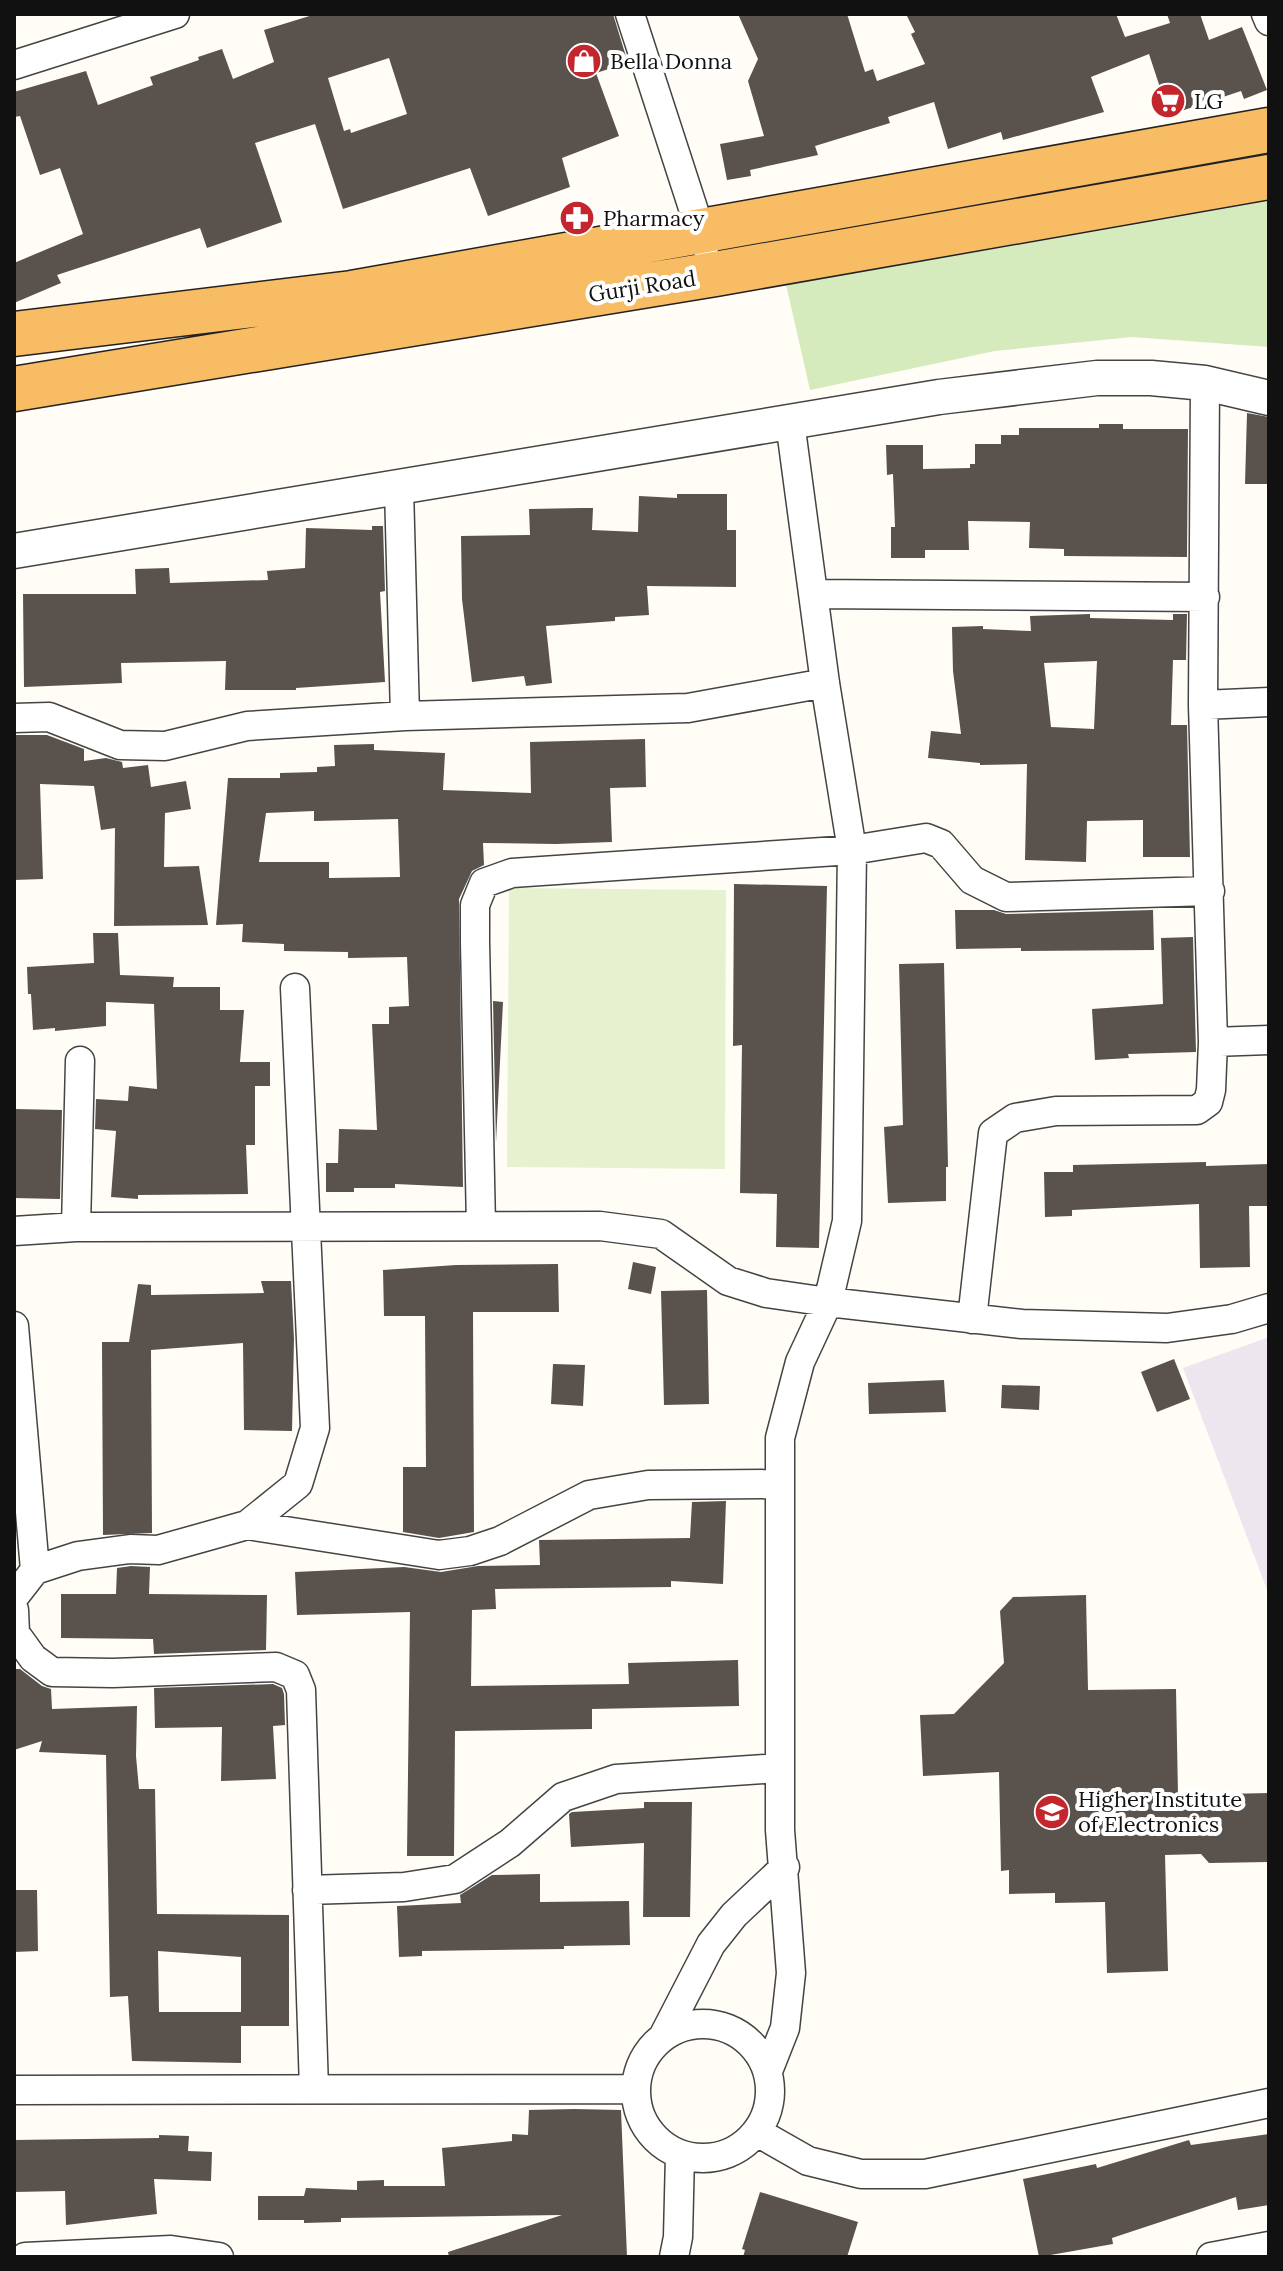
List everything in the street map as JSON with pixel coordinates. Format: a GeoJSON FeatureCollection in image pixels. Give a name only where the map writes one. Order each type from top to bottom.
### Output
{"type":"FeatureCollection","features":[{"type":"Feature","properties":{"kind":"highway","name":"Gurji Road"},"geometry":{"type":"LineString","coordinates":[[14,334],[352,293],[1269,130]]}},
{"type":"Feature","properties":{"kind":"highway","name":"Gurji Road"},"geometry":{"type":"LineString","coordinates":[[14,389],[715,274],[1269,177]]}},
{"type":"Feature","properties":{"kind":"street"},"geometry":{"type":"LineString","coordinates":[[14,65],[175,14]]}},
{"type":"Feature","properties":{"kind":"street"},"geometry":{"type":"LineString","coordinates":[[630,14],[715,274]]}},
{"type":"Feature","properties":{"kind":"street"},"geometry":{"type":"LineString","coordinates":[[1266,14],[1269,21]]}},
{"type":"Feature","properties":{"kind":"street"},"geometry":{"type":"LineString","coordinates":[[14,551],[939,397],[1097,378],[1151,378],[1205,383],[1269,398]]}},
{"type":"Feature","properties":{"kind":"street"},"geometry":{"type":"LineString","coordinates":[[972,1319],[993,1133],[1015,1118],[1056,1111],[1197,1110],[1208,1102],[1211,1090],[1210,891],[1203,705],[1205,383]]}},
{"type":"Feature","properties":{"kind":"street"},"geometry":{"type":"LineString","coordinates":[[768,2071],[785,2028],[791,1973],[780,1830],[780,1438],[800,1362],[828,1302],[847,1221],[852,850],[825,683],[790,422]]}},
{"type":"Feature","properties":{"kind":"street"},"geometry":{"type":"LineString","coordinates":[[399,488],[405,716]]}},
{"type":"Feature","properties":{"kind":"street"},"geometry":{"type":"LineString","coordinates":[[813,594],[1205,597]]}},
{"type":"Feature","properties":{"kind":"street"},"geometry":{"type":"LineString","coordinates":[[14,718],[49,717],[120,745],[165,746],[247,726],[405,716],[688,708],[825,683]]}},
{"type":"Feature","properties":{"kind":"street"},"geometry":{"type":"LineString","coordinates":[[1203,705],[1269,702]]}},
{"type":"Feature","properties":{"kind":"street"},"geometry":{"type":"LineString","coordinates":[[481,1226],[475,905],[484,883],[512,873],[852,850],[926,838],[935,840],[972,880],[1006,897],[1210,891]]}},
{"type":"Feature","properties":{"kind":"street"},"geometry":{"type":"LineString","coordinates":[[14,1597],[35,1570],[78,1556],[130,1549],[158,1550],[247,1525],[298,1484],[315,1428],[295,988]]}},
{"type":"Feature","properties":{"kind":"street"},"geometry":{"type":"LineString","coordinates":[[1213,1042],[1269,1040]]}},
{"type":"Feature","properties":{"kind":"street"},"geometry":{"type":"LineString","coordinates":[[76,1227],[80,1061]]}},
{"type":"Feature","properties":{"kind":"street"},"geometry":{"type":"LineString","coordinates":[[14,1231],[76,1227],[600,1226],[661,1234],[728,1281],[766,1293],[828,1302],[1022,1324],[1167,1328],[1232,1319],[1269,1308]]}},
{"type":"Feature","properties":{"kind":"street"},"geometry":{"type":"LineString","coordinates":[[14,1326],[35,1570]]}},
{"type":"Feature","properties":{"kind":"street"},"geometry":{"type":"LineString","coordinates":[[247,1525],[439,1555],[470,1551],[500,1541],[589,1495],[648,1485],[780,1484]]}},
{"type":"Feature","properties":{"kind":"street"},"geometry":{"type":"LineString","coordinates":[[14,1610],[15,1633],[33,1658],[52,1672],[276,1667],[295,1675],[301,1690],[314,2089]]}},
{"type":"Feature","properties":{"kind":"street"},"geometry":{"type":"LineString","coordinates":[[307,1890],[404,1887],[455,1879],[510,1843],[563,1797],[616,1779],[780,1768]]}},
{"type":"Feature","properties":{"kind":"street"},"geometry":{"type":"LineString","coordinates":[[664,2035],[711,1944],[734,1915],[785,1867]]}},
{"type":"Feature","properties":{"kind":"street"},"geometry":{"type":"LineString","coordinates":[[704,2023],[725,2027],[744,2037],[759,2052],[768,2071],[771,2092],[767,2113],[757,2132],[741,2147],[722,2156],[701,2159],[680,2155],[661,2145],[647,2129],[637,2110],[635,2089],[638,2069],[648,2049],[664,2035],[683,2026],[704,2023]]}},
{"type":"Feature","properties":{"kind":"street"},"geometry":{"type":"LineString","coordinates":[[14,2090],[635,2089]]}},
{"type":"Feature","properties":{"kind":"street"},"geometry":{"type":"LineString","coordinates":[[757,2132],[808,2161],[861,2174],[925,2174],[1269,2103]]}},
{"type":"Feature","properties":{"kind":"street"},"geometry":{"type":"LineString","coordinates":[[674,2257],[678,2237],[680,2155]]}},
{"type":"Feature","properties":{"kind":"street"},"geometry":{"type":"LineString","coordinates":[[1211,2257],[1269,2246]]}},
{"type":"Feature","properties":{"kind":"street"},"geometry":{"type":"LineString","coordinates":[[25,2257],[171,2250],[219,2257]]}},
{"type":"Feature","properties":{"kind":"shaded area"},"geometry":{"type":"Polygon","coordinates":[[[1269,1337],[1269,1595],[1183,1368],[1269,1337]]]}},
{"type":"Feature","properties":{"kind":"green space"},"geometry":{"type":"Polygon","coordinates":[[[1269,201],[1269,347],[1132,337],[995,351],[810,390],[785,280],[971,253],[1269,201]]]}},
{"type":"Feature","properties":{"kind":"green space"},"geometry":{"type":"Polygon","coordinates":[[[509,888],[726,890],[725,1169],[507,1167],[509,888]]]}},
{"type":"Feature","properties":{"kind":"building"},"geometry":{"type":"Polygon","coordinates":[[[316,14],[613,14],[628,63],[596,73],[619,136],[562,158],[570,187],[488,216],[470,168],[343,209],[315,124],[255,143],[282,222],[207,248],[200,228],[57,275],[61,283],[14,303],[14,263],[83,234],[60,168],[40,175],[20,116],[14,117],[14,92],[86,71],[98,105],[153,85],[150,77],[222,49],[233,79],[274,62],[264,30],[316,14]],[[389,58],[328,78],[344,131],[350,129],[351,133],[407,114],[389,58]]]}},
{"type":"Feature","properties":{"kind":"building"},"geometry":{"type":"Polygon","coordinates":[[[738,14],[847,14],[865,72],[873,69],[877,81],[925,64],[911,34],[915,32],[906,14],[1116,14],[1125,37],[1170,23],[1167,14],[1200,14],[1209,40],[1242,27],[1267,90],[1244,99],[1241,91],[1169,115],[1149,54],[1091,77],[1104,112],[1003,140],[1001,132],[948,149],[934,102],[888,117],[890,123],[815,146],[818,155],[750,170],[751,176],[727,180],[720,144],[764,136],[748,81],[758,59],[738,14]]]}},
{"type":"Feature","properties":{"kind":"building"},"geometry":{"type":"Polygon","coordinates":[[[1247,413],[1269,417],[1269,484],[1245,484],[1247,413]]]}},
{"type":"Feature","properties":{"kind":"building"},"geometry":{"type":"Polygon","coordinates":[[[1099,424],[1123,424],[1123,429],[1188,429],[1187,557],[1064,556],[1064,549],[1029,548],[1030,522],[968,521],[969,550],[925,550],[925,558],[891,558],[891,527],[895,527],[893,474],[887,475],[886,445],[923,445],[923,469],[970,468],[970,464],[975,464],[975,444],[1001,444],[1001,435],[1019,435],[1019,428],[1099,428],[1099,424]]]}},
{"type":"Feature","properties":{"kind":"building"},"geometry":{"type":"Polygon","coordinates":[[[677,494],[727,494],[727,530],[736,530],[736,587],[647,586],[649,615],[546,626],[552,683],[526,686],[524,676],[472,682],[462,599],[461,536],[530,535],[529,509],[593,508],[592,530],[638,532],[639,496],[677,498],[677,494]]]}},
{"type":"Feature","properties":{"kind":"building"},"geometry":{"type":"Polygon","coordinates":[[[372,526],[383,526],[385,591],[380,592],[385,682],[296,690],[225,690],[226,661],[121,663],[122,683],[24,687],[23,594],[136,594],[135,569],[169,568],[170,583],[268,580],[267,571],[305,568],[306,528],[372,530],[372,526]]]}},
{"type":"Feature","properties":{"kind":"building"},"geometry":{"type":"Polygon","coordinates":[[[1090,614],[1090,618],[1173,620],[1173,614],[1187,614],[1186,660],[1173,660],[1171,725],[1187,725],[1190,857],[1143,857],[1143,820],[1087,821],[1086,862],[1025,860],[1027,764],[980,765],[928,758],[931,731],[961,734],[953,671],[952,627],[983,626],[983,629],[1031,631],[1030,616],[1090,614]],[[1097,661],[1044,663],[1051,727],[1094,729],[1097,661]]]}},
{"type":"Feature","properties":{"kind":"building"},"geometry":{"type":"Polygon","coordinates":[[[14,735],[47,735],[84,749],[84,761],[106,758],[122,762],[123,768],[148,765],[151,787],[186,781],[191,809],[165,813],[164,867],[199,866],[208,925],[114,926],[115,828],[101,830],[94,786],[40,784],[43,879],[14,880],[14,735]]]}},
{"type":"Feature","properties":{"kind":"building"},"geometry":{"type":"Polygon","coordinates":[[[645,739],[646,787],[610,788],[612,842],[483,843],[484,865],[472,871],[459,899],[463,1187],[395,1184],[395,1188],[326,1192],[326,1163],[338,1163],[339,1129],[377,1130],[372,1024],[389,1024],[389,1007],[409,1006],[407,957],[348,958],[348,952],[284,951],[284,944],[242,942],[243,924],[216,925],[228,778],[280,778],[280,773],[317,772],[317,767],[335,766],[334,745],[374,744],[374,750],[445,753],[443,790],[531,793],[530,742],[645,739]],[[314,811],[266,813],[259,862],[329,862],[329,878],[400,877],[398,819],[314,821],[314,811]]]}},
{"type":"Feature","properties":{"kind":"building"},"geometry":{"type":"Polygon","coordinates":[[[734,884],[827,886],[819,1248],[776,1247],[777,1194],[740,1193],[742,1045],[733,1046],[734,884]]]}},
{"type":"Feature","properties":{"kind":"building"},"geometry":{"type":"Polygon","coordinates":[[[955,910],[994,910],[1006,914],[1153,910],[1154,950],[956,949],[955,910]]]}},
{"type":"Feature","properties":{"kind":"building"},"geometry":{"type":"Polygon","coordinates":[[[93,933],[118,933],[120,975],[174,977],[173,987],[220,987],[220,1010],[244,1010],[240,1062],[270,1062],[270,1086],[255,1086],[255,1145],[246,1145],[248,1194],[138,1195],[138,1199],[111,1197],[116,1131],[95,1129],[96,1099],[128,1101],[129,1086],[157,1089],[154,1004],[106,1002],[106,1026],[33,1030],[31,994],[28,994],[27,967],[94,963],[93,933]]]}},
{"type":"Feature","properties":{"kind":"building"},"geometry":{"type":"Polygon","coordinates":[[[1193,937],[1196,1052],[1128,1054],[1129,1058],[1095,1060],[1092,1009],[1163,1004],[1161,938],[1193,937]]]}},
{"type":"Feature","properties":{"kind":"building"},"geometry":{"type":"Polygon","coordinates":[[[944,963],[946,1201],[888,1203],[884,1127],[903,1125],[899,964],[944,963]]]}},
{"type":"Feature","properties":{"kind":"building"},"geometry":{"type":"Polygon","coordinates":[[[493,1001],[503,1002],[496,1142],[493,1001]]]}},
{"type":"Feature","properties":{"kind":"building"},"geometry":{"type":"Polygon","coordinates":[[[14,1109],[62,1110],[60,1199],[14,1198],[14,1109]]]}},
{"type":"Feature","properties":{"kind":"building"},"geometry":{"type":"Polygon","coordinates":[[[1206,1162],[1206,1166],[1269,1164],[1269,1206],[1249,1206],[1250,1267],[1200,1268],[1199,1204],[1072,1210],[1072,1216],[1045,1217],[1044,1172],[1073,1172],[1073,1165],[1206,1162]]]}},
{"type":"Feature","properties":{"kind":"building"},"geometry":{"type":"Polygon","coordinates":[[[633,1262],[656,1267],[651,1294],[628,1289],[633,1262]]]}},
{"type":"Feature","properties":{"kind":"building"},"geometry":{"type":"Polygon","coordinates":[[[558,1264],[559,1312],[473,1312],[474,1532],[439,1538],[403,1532],[403,1467],[426,1467],[425,1316],[384,1316],[383,1270],[456,1265],[558,1264]]]}},
{"type":"Feature","properties":{"kind":"building"},"geometry":{"type":"Polygon","coordinates":[[[261,1281],[291,1281],[294,1339],[292,1431],[244,1430],[243,1343],[151,1350],[152,1533],[103,1535],[102,1342],[129,1342],[138,1284],[151,1285],[151,1295],[264,1293],[261,1281]]]}},
{"type":"Feature","properties":{"kind":"building"},"geometry":{"type":"Polygon","coordinates":[[[707,1290],[709,1404],[664,1405],[661,1291],[707,1290]]]}},
{"type":"Feature","properties":{"kind":"building"},"geometry":{"type":"Polygon","coordinates":[[[1174,1359],[1190,1399],[1157,1412],[1141,1372],[1174,1359]]]}},
{"type":"Feature","properties":{"kind":"building"},"geometry":{"type":"Polygon","coordinates":[[[553,1364],[585,1365],[583,1406],[551,1404],[553,1364]]]}},
{"type":"Feature","properties":{"kind":"building"},"geometry":{"type":"Polygon","coordinates":[[[944,1380],[946,1412],[869,1414],[868,1383],[944,1380]]]}},
{"type":"Feature","properties":{"kind":"building"},"geometry":{"type":"Polygon","coordinates":[[[1002,1385],[1040,1386],[1039,1410],[1001,1408],[1002,1385]]]}},
{"type":"Feature","properties":{"kind":"building"},"geometry":{"type":"Polygon","coordinates":[[[726,1501],[723,1584],[671,1581],[671,1587],[495,1589],[496,1609],[472,1610],[471,1686],[629,1684],[628,1663],[738,1660],[739,1706],[592,1709],[592,1729],[455,1731],[454,1856],[407,1856],[410,1612],[297,1615],[295,1572],[404,1567],[441,1572],[478,1566],[540,1565],[539,1540],[690,1538],[692,1502],[726,1501]]]}},
{"type":"Feature","properties":{"kind":"building"},"geometry":{"type":"Polygon","coordinates":[[[150,1567],[149,1594],[267,1595],[266,1650],[154,1654],[153,1639],[61,1638],[61,1594],[116,1594],[117,1568],[150,1567]]]}},
{"type":"Feature","properties":{"kind":"building"},"geometry":{"type":"Polygon","coordinates":[[[1086,1595],[1088,1690],[1176,1689],[1178,1795],[1269,1793],[1269,1862],[1209,1863],[1201,1854],[1165,1855],[1168,1971],[1107,1973],[1105,1902],[1055,1903],[1055,1893],[1009,1894],[1009,1870],[1001,1871],[999,1772],[923,1776],[920,1715],[954,1714],[1004,1663],[1000,1611],[1013,1597],[1086,1595]]]}},
{"type":"Feature","properties":{"kind":"building"},"geometry":{"type":"Polygon","coordinates":[[[14,1669],[20,1669],[51,1689],[52,1709],[137,1706],[139,1789],[155,1789],[157,1914],[289,1915],[289,2026],[241,2026],[241,2063],[132,2061],[128,1996],[110,1997],[106,1755],[39,1752],[42,1741],[14,1750],[14,1669]],[[158,1951],[159,2012],[241,2012],[241,1957],[158,1951]]]}},
{"type":"Feature","properties":{"kind":"building"},"geometry":{"type":"Polygon","coordinates":[[[273,1684],[282,1688],[284,1694],[285,1725],[273,1726],[276,1779],[221,1781],[222,1727],[155,1728],[154,1688],[273,1684]]]}},
{"type":"Feature","properties":{"kind":"building"},"geometry":{"type":"Polygon","coordinates":[[[644,1802],[692,1802],[690,1917],[643,1917],[644,1843],[571,1847],[569,1814],[572,1812],[644,1808],[644,1802]]]}},
{"type":"Feature","properties":{"kind":"building"},"geometry":{"type":"Polygon","coordinates":[[[540,1874],[540,1902],[629,1901],[630,1945],[422,1951],[422,1956],[399,1957],[397,1906],[461,1903],[460,1895],[492,1875],[540,1874]]]}},
{"type":"Feature","properties":{"kind":"building"},"geometry":{"type":"Polygon","coordinates":[[[14,1890],[37,1890],[38,1951],[14,1952],[14,1890]]]}},
{"type":"Feature","properties":{"kind":"building"},"geometry":{"type":"Polygon","coordinates":[[[529,2110],[621,2110],[627,2257],[449,2257],[448,2252],[562,2215],[341,2218],[341,2222],[304,2223],[304,2220],[258,2220],[258,2196],[304,2196],[306,2188],[357,2190],[357,2181],[384,2180],[384,2186],[445,2186],[442,2148],[512,2141],[512,2134],[528,2135],[529,2110]]]}},
{"type":"Feature","properties":{"kind":"building"},"geometry":{"type":"Polygon","coordinates":[[[1269,2134],[1269,2205],[1238,2210],[1236,2197],[1112,2238],[1113,2244],[1039,2257],[1023,2179],[1096,2164],[1097,2168],[1189,2140],[1191,2145],[1269,2134]]]}},
{"type":"Feature","properties":{"kind":"building"},"geometry":{"type":"Polygon","coordinates":[[[159,2135],[189,2136],[188,2151],[212,2152],[211,2181],[154,2179],[157,2214],[66,2225],[65,2191],[14,2192],[14,2140],[159,2138],[159,2135]]]}},
{"type":"Feature","properties":{"kind":"building"},"geometry":{"type":"Polygon","coordinates":[[[760,2192],[858,2222],[847,2257],[743,2257],[745,2250],[742,2249],[760,2192]]]}},
{"type":"Feature","properties":{"kind":"place","name":"Bella Donna"},"geometry":{"type":"Point","coordinates":[584,61]}},
{"type":"Feature","properties":{"kind":"place","name":"LG"},"geometry":{"type":"Point","coordinates":[1168,101]}},
{"type":"Feature","properties":{"kind":"place","name":"Pharmacy"},"geometry":{"type":"Point","coordinates":[577,218]}},
{"type":"Feature","properties":{"kind":"place","name":"Higher Institute of Electronics"},"geometry":{"type":"Point","coordinates":[1052,1812]}}]}
